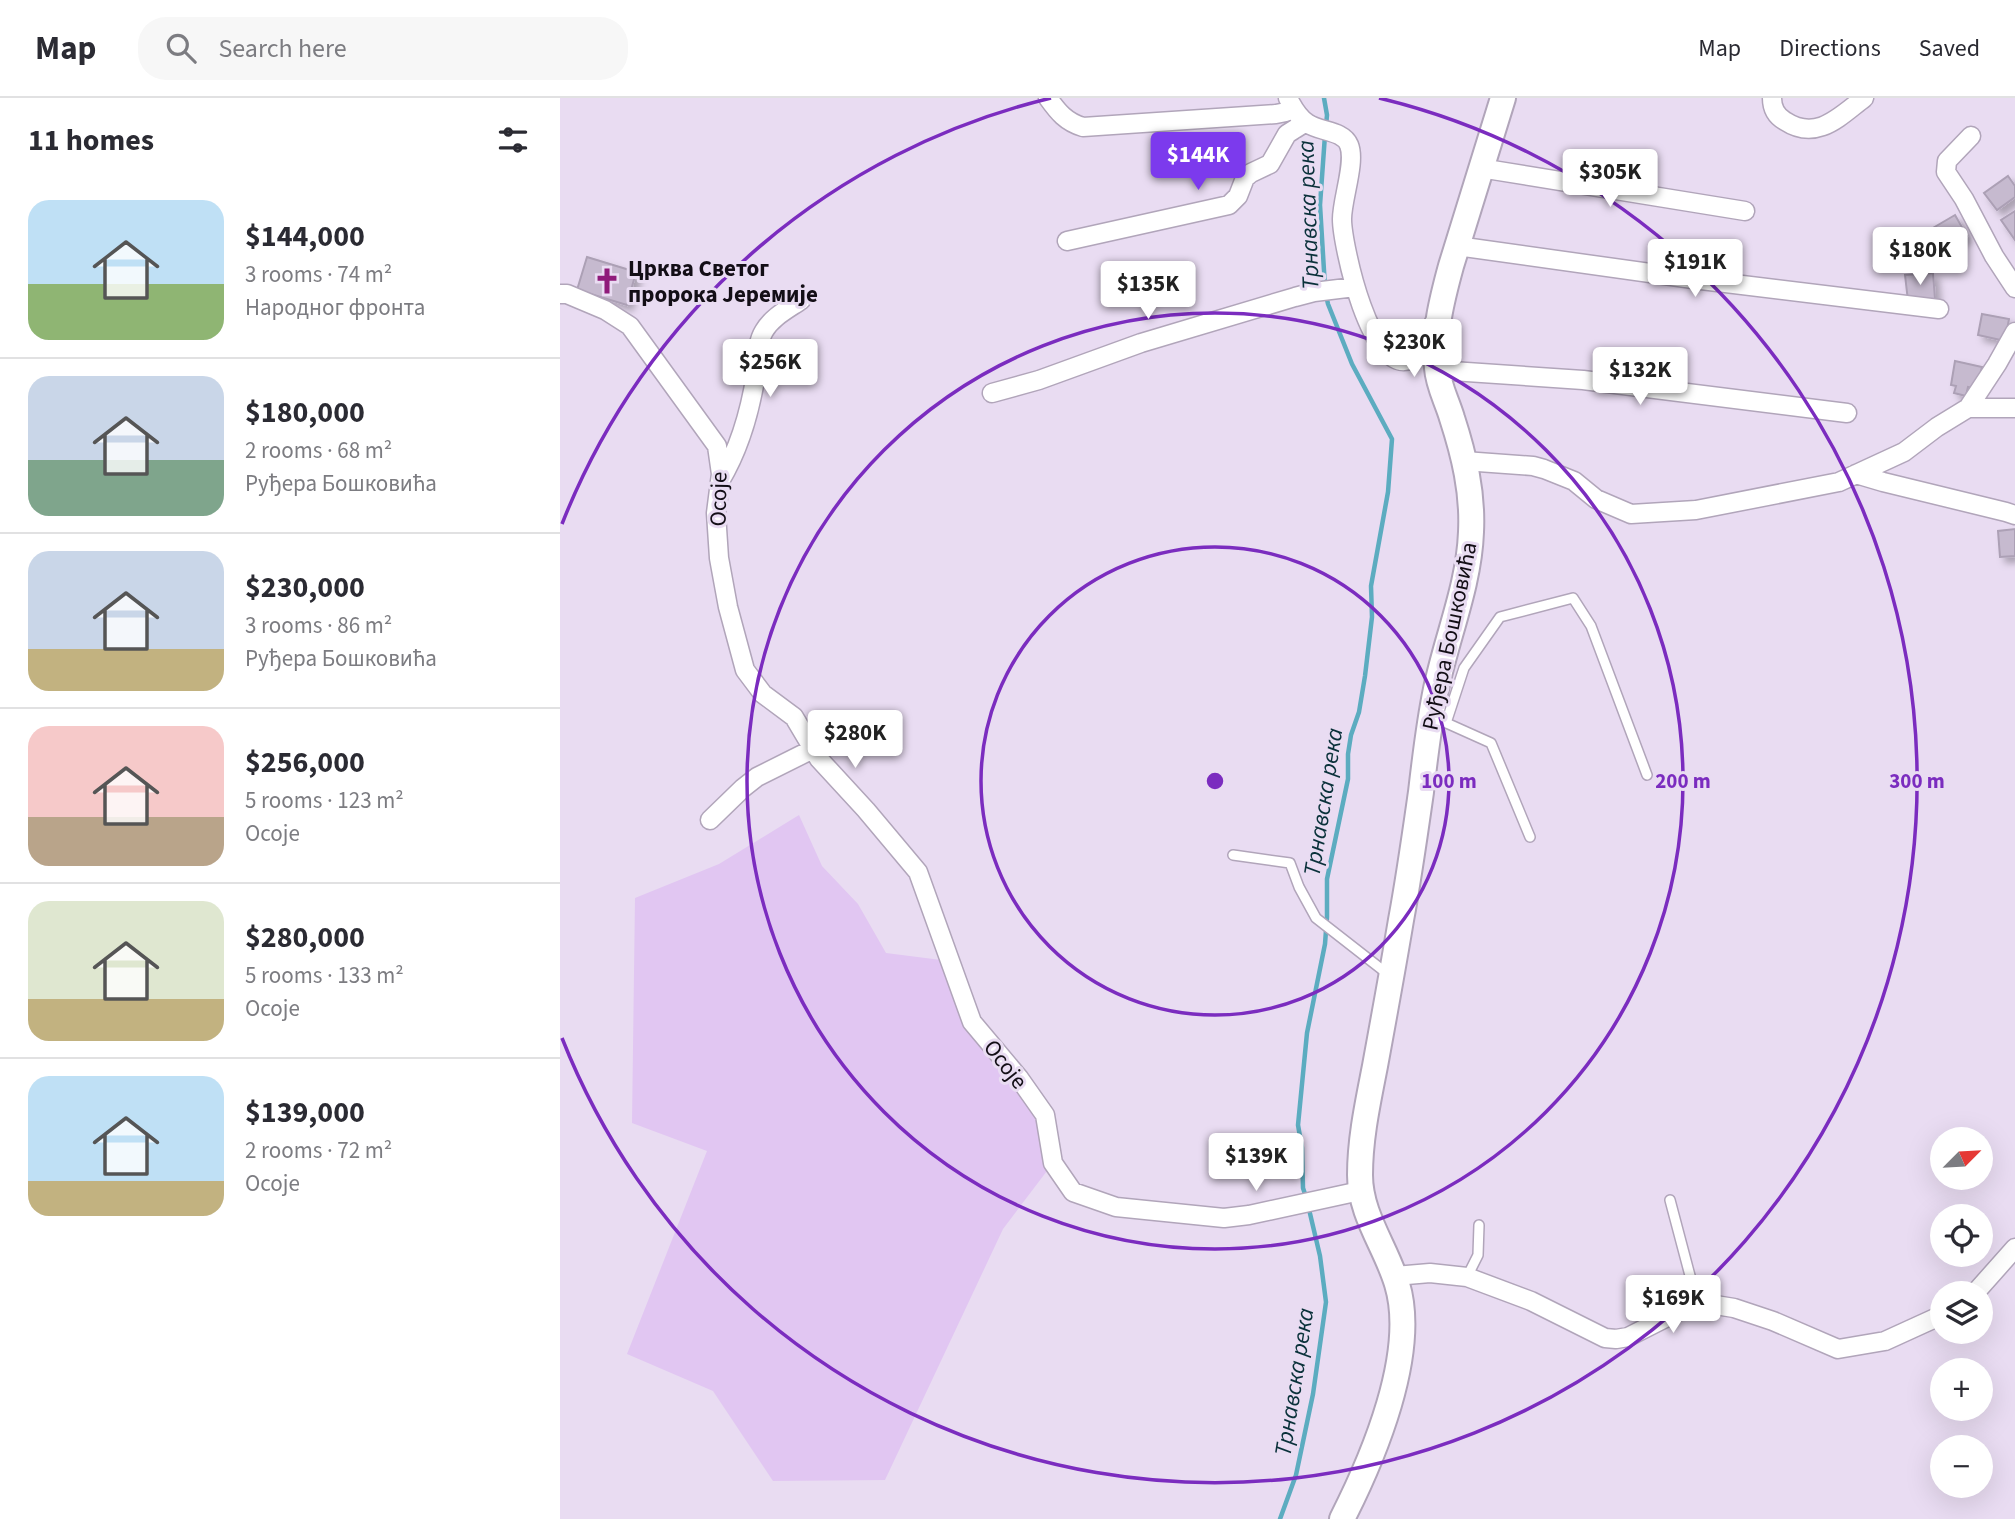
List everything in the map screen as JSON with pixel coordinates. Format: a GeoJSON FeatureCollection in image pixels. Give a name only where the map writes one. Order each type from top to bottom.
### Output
{"type":"FeatureCollection","features":[{"type":"Feature","properties":{"kind":"main road","name":"Руђера Бошковића"},"geometry":{"type":"LineString","coordinates":[[1342,1519],[1378,1441],[1396,1378],[1402,1333],[1401,1306],[1395,1276],[1360,1191],[1363,1136],[1413,850],[1468,564],[1472,527],[1471,497],[1464,461],[1437,370],[1436,342],[1444,293],[1503,98]]}},
{"type":"Feature","properties":{"kind":"street"},"geometry":{"type":"LineString","coordinates":[[992,393],[1039,380],[1141,343],[1314,292],[1355,287],[1342,228],[1350,150],[1348,143],[1343,137],[1310,124],[1290,102],[1286,112],[1276,114],[1083,127],[1067,121],[1048,98]]}},
{"type":"Feature","properties":{"kind":"street"},"geometry":{"type":"LineString","coordinates":[[1772,98],[1777,116],[1806,130],[1826,127],[1864,98]]}},
{"type":"Feature","properties":{"kind":"street"},"geometry":{"type":"LineString","coordinates":[[1067,241],[1229,205],[1238,196],[1245,178],[1270,164],[1287,135],[1310,124]]}},
{"type":"Feature","properties":{"kind":"street"},"geometry":{"type":"LineString","coordinates":[[1971,136],[1947,161],[1946,172],[2015,288]]}},
{"type":"Feature","properties":{"kind":"street"},"geometry":{"type":"LineString","coordinates":[[1480,168],[1745,211]]}},
{"type":"Feature","properties":{"kind":"street"},"geometry":{"type":"LineString","coordinates":[[1457,246],[1681,278],[1939,309]]}},
{"type":"Feature","properties":{"kind":"street","name":"Руђера Бошковића"},"geometry":{"type":"LineString","coordinates":[[1355,287],[1373,334],[1393,357],[1401,361],[1413,358],[1422,349],[1428,330],[1439,320]]}},
{"type":"Feature","properties":{"kind":"street","name":"Осоје"},"geometry":{"type":"LineString","coordinates":[[560,294],[567,294],[605,310],[630,326],[716,446],[721,474],[716,513],[719,558],[728,607],[746,670],[763,694],[794,717],[819,759],[918,872],[972,1021],[1045,1115],[1053,1163],[1073,1192],[1116,1207],[1224,1218],[1360,1191]]}},
{"type":"Feature","properties":{"kind":"street"},"geometry":{"type":"LineString","coordinates":[[720,481],[733,460],[746,423],[759,345],[764,332],[774,319],[801,300]]}},
{"type":"Feature","properties":{"kind":"street"},"geometry":{"type":"LineString","coordinates":[[1464,461],[1533,466],[1555,472],[1574,481],[1596,499],[1631,514],[1696,510],[1839,482],[1904,452],[1968,408],[2015,332]]}},
{"type":"Feature","properties":{"kind":"street"},"geometry":{"type":"LineString","coordinates":[[1437,370],[1583,380],[1847,413]]}},
{"type":"Feature","properties":{"kind":"street"},"geometry":{"type":"LineString","coordinates":[[1968,408],[2015,408]]}},
{"type":"Feature","properties":{"kind":"street"},"geometry":{"type":"LineString","coordinates":[[1856,474],[2015,515]]}},
{"type":"Feature","properties":{"kind":"street"},"geometry":{"type":"LineString","coordinates":[[710,820],[757,777],[813,749]]}},
{"type":"Feature","properties":{"kind":"street"},"geometry":{"type":"LineString","coordinates":[[1986,1281],[2015,1248]]}},
{"type":"Feature","properties":{"kind":"street"},"geometry":{"type":"LineString","coordinates":[[1395,1276],[1430,1273],[1466,1277],[1531,1301],[1605,1338],[1616,1339],[1628,1336],[1697,1302],[1734,1308],[1773,1321],[1838,1349],[1885,1341],[1930,1320]]}},
{"type":"Feature","properties":{"kind":"lane","name":"Руђера Бошковића"},"geometry":{"type":"LineString","coordinates":[[1438,719],[1464,668],[1500,617],[1573,598],[1591,626],[1647,775]]}},
{"type":"Feature","properties":{"kind":"lane"},"geometry":{"type":"LineString","coordinates":[[1438,719],[1490,743],[1530,837]]}},
{"type":"Feature","properties":{"kind":"lane"},"geometry":{"type":"LineString","coordinates":[[1233,855],[1290,863],[1299,887],[1317,919],[1391,976]]}},
{"type":"Feature","properties":{"kind":"lane"},"geometry":{"type":"LineString","coordinates":[[1670,1200],[1697,1302]]}},
{"type":"Feature","properties":{"kind":"lane"},"geometry":{"type":"LineString","coordinates":[[1466,1277],[1478,1255],[1479,1225]]}},
{"type":"Feature","properties":{"kind":"shaded area"},"geometry":{"type":"Polygon","coordinates":[[[799,815],[822,866],[858,904],[886,953],[949,961],[972,1022],[1045,1115],[1053,1163],[1003,1229],[885,1480],[773,1481],[713,1391],[627,1354],[707,1151],[632,1123],[635,898],[719,864],[799,815]]]}},
{"type":"Feature","properties":{"kind":"building"},"geometry":{"type":"Polygon","coordinates":[[[2008,176],[2015,186],[2015,197],[1997,210],[1984,193],[2008,176]]]}},
{"type":"Feature","properties":{"kind":"building"},"geometry":{"type":"Polygon","coordinates":[[[2015,211],[2015,240],[2001,220],[2015,211]]]}},
{"type":"Feature","properties":{"kind":"building"},"geometry":{"type":"Polygon","coordinates":[[[1955,215],[1967,236],[1944,249],[1940,242],[1934,245],[1926,232],[1955,215]]]}},
{"type":"Feature","properties":{"kind":"building","name":"Црква Светог пророка Јеремије"},"geometry":{"type":"Polygon","coordinates":[[[587,257],[636,272],[627,305],[577,290],[587,257]]]}},
{"type":"Feature","properties":{"kind":"building"},"geometry":{"type":"Polygon","coordinates":[[[1933,273],[1935,299],[1908,301],[1905,275],[1933,273]]]}},
{"type":"Feature","properties":{"kind":"building"},"geometry":{"type":"Polygon","coordinates":[[[1982,314],[2009,319],[2005,341],[1978,335],[1982,314]]]}},
{"type":"Feature","properties":{"kind":"building"},"geometry":{"type":"Polygon","coordinates":[[[1955,361],[1982,367],[1977,389],[1968,387],[1966,396],[1954,393],[1956,386],[1951,385],[1955,361]]]}},
{"type":"Feature","properties":{"kind":"building"},"geometry":{"type":"Polygon","coordinates":[[[2015,529],[2015,556],[2000,557],[1998,531],[2015,529]]]}},
{"type":"Feature","properties":{"kind":"waterway","name":"Трнавска река"},"geometry":{"type":"LineString","coordinates":[[1324,98],[1326,126]]}},
{"type":"Feature","properties":{"kind":"waterway","name":"Трнавска река"},"geometry":{"type":"LineString","coordinates":[[1325,135],[1320,205],[1325,287]]}},
{"type":"Feature","properties":{"kind":"waterway","name":"Трнавска река"},"geometry":{"type":"LineString","coordinates":[[1306,1197],[1298,1125],[1307,1033],[1325,944],[1327,879],[1348,779],[1351,735],[1359,712],[1365,676],[1372,617],[1371,586],[1388,492],[1392,439],[1352,364],[1326,295]]}},
{"type":"Feature","properties":{"kind":"waterway","name":"Трнавска река"},"geometry":{"type":"LineString","coordinates":[[1280,1519],[1296,1475],[1313,1394],[1326,1302],[1320,1256],[1308,1205]]}},
{"type":"Feature","properties":{"kind":"place","name":"Црква Светог пророка Јеремије"},"geometry":{"type":"Point","coordinates":[607,281]}}]}
